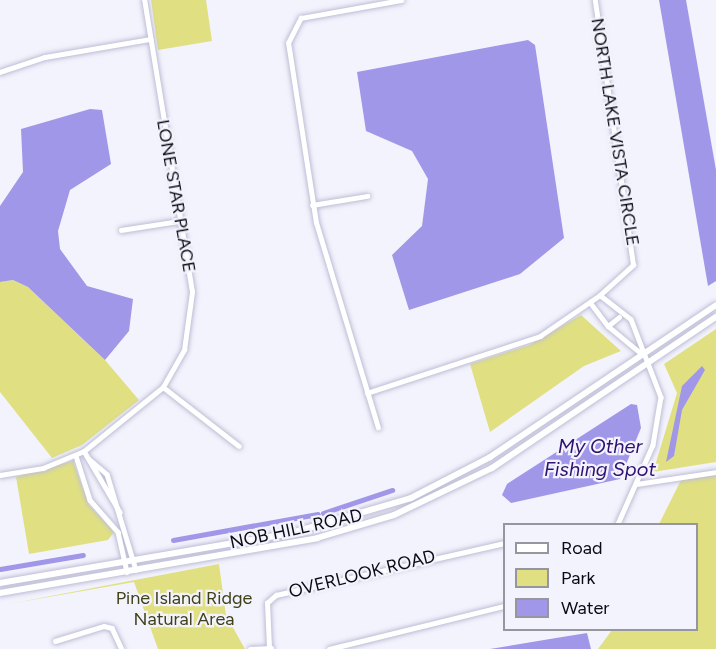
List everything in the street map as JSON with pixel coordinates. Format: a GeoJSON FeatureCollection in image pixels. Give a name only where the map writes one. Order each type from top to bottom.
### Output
{"type":"FeatureCollection","features":[{"type":"Feature","properties":{"kind":"main road","name":"NOB HILL ROAD"},"geometry":{"type":"LineString","coordinates":[[0,583],[327,525],[411,498],[490,457],[716,305]]}},
{"type":"Feature","properties":{"kind":"main road","name":"NOB HILL ROAD"},"geometry":{"type":"LineString","coordinates":[[0,593],[317,538],[394,515],[492,468],[716,318]]}},
{"type":"Feature","properties":{"kind":"street","name":"LONE STAR PLACE"},"geometry":{"type":"LineString","coordinates":[[144,0],[192,292],[191,319],[184,350],[163,387]]}},
{"type":"Feature","properties":{"kind":"street"},"geometry":{"type":"LineString","coordinates":[[378,428],[312,205],[288,43],[292,26],[311,15],[400,0]]}},
{"type":"Feature","properties":{"kind":"street","name":"NORTH LAKE VISTA CIRCLE"},"geometry":{"type":"LineString","coordinates":[[595,0],[633,265],[600,295]]}},
{"type":"Feature","properties":{"kind":"street"},"geometry":{"type":"LineString","coordinates":[[0,72],[45,57],[150,39]]}},
{"type":"Feature","properties":{"kind":"street"},"geometry":{"type":"LineString","coordinates":[[312,205],[368,196]]}},
{"type":"Feature","properties":{"kind":"street"},"geometry":{"type":"LineString","coordinates":[[121,231],[179,221]]}},
{"type":"Feature","properties":{"kind":"street"},"geometry":{"type":"LineString","coordinates":[[367,393],[514,346],[600,295],[617,317],[608,326]]}},
{"type":"Feature","properties":{"kind":"street"},"geometry":{"type":"LineString","coordinates":[[590,302],[608,326],[643,355]]}},
{"type":"Feature","properties":{"kind":"street"},"geometry":{"type":"LineString","coordinates":[[610,307],[632,321],[646,365],[662,397],[658,431],[619,523]]}},
{"type":"Feature","properties":{"kind":"street"},"geometry":{"type":"LineString","coordinates":[[625,319],[632,321]]}},
{"type":"Feature","properties":{"kind":"street"},"geometry":{"type":"LineString","coordinates":[[0,475],[76,456],[163,387],[239,446]]}},
{"type":"Feature","properties":{"kind":"street"},"geometry":{"type":"LineString","coordinates":[[84,451],[95,467],[107,474],[136,570]]}},
{"type":"Feature","properties":{"kind":"street"},"geometry":{"type":"LineString","coordinates":[[76,456],[90,500],[118,532],[127,572]]}},
{"type":"Feature","properties":{"kind":"street"},"geometry":{"type":"LineString","coordinates":[[84,481],[95,467]]}},
{"type":"Feature","properties":{"kind":"street"},"geometry":{"type":"LineString","coordinates":[[637,484],[716,472]]}},
{"type":"Feature","properties":{"kind":"street","name":"OVERLOOK ROAD"},"geometry":{"type":"LineString","coordinates":[[271,648],[267,603],[276,595],[503,543]]}},
{"type":"Feature","properties":{"kind":"street"},"geometry":{"type":"LineString","coordinates":[[329,649],[503,606]]}},
{"type":"Feature","properties":{"kind":"street"},"geometry":{"type":"LineString","coordinates":[[55,641],[104,626],[112,628],[122,649]]}},
{"type":"Feature","properties":{"kind":"street"},"geometry":{"type":"LineString","coordinates":[[250,649],[271,648]]}},
{"type":"Feature","properties":{"kind":"green space"},"geometry":{"type":"Polygon","coordinates":[[[151,0],[206,0],[212,41],[158,50],[151,0]]]}},
{"type":"Feature","properties":{"kind":"green space"},"geometry":{"type":"Polygon","coordinates":[[[13,280],[28,287],[105,360],[139,400],[82,445],[52,458],[0,392],[0,282],[13,280]]]}},
{"type":"Feature","properties":{"kind":"green space"},"geometry":{"type":"Polygon","coordinates":[[[581,315],[621,351],[584,366],[490,432],[470,364],[529,345],[581,315]]]}},
{"type":"Feature","properties":{"kind":"green space"},"geometry":{"type":"Polygon","coordinates":[[[716,329],[716,462],[653,472],[677,393],[664,364],[716,329]]]}},
{"type":"Feature","properties":{"kind":"green space"},"geometry":{"type":"Polygon","coordinates":[[[73,461],[89,505],[114,532],[108,540],[29,554],[16,477],[73,461]]]}},
{"type":"Feature","properties":{"kind":"green space"},"geometry":{"type":"Polygon","coordinates":[[[716,474],[716,649],[598,649],[611,631],[698,631],[698,523],[660,523],[681,480],[716,474]]]}},
{"type":"Feature","properties":{"kind":"green space","name":"Pine Island Ridge Natural Area"},"geometry":{"type":"Polygon","coordinates":[[[219,564],[226,615],[245,649],[158,649],[134,582],[9,604],[219,564]]]}},
{"type":"Feature","properties":{"kind":"water"},"geometry":{"type":"Polygon","coordinates":[[[659,0],[686,0],[716,170],[716,281],[708,286],[659,0]]]}},
{"type":"Feature","properties":{"kind":"water"},"geometry":{"type":"Polygon","coordinates":[[[528,40],[535,45],[564,238],[520,274],[409,310],[392,255],[422,226],[428,179],[412,151],[366,131],[357,72],[528,40]]]}},
{"type":"Feature","properties":{"kind":"water"},"geometry":{"type":"Polygon","coordinates":[[[90,109],[102,110],[111,164],[70,190],[58,231],[60,249],[87,286],[133,299],[129,331],[105,360],[28,287],[13,280],[0,282],[0,206],[23,172],[21,129],[90,109]]]}},
{"type":"Feature","properties":{"kind":"water"},"geometry":{"type":"Polygon","coordinates":[[[702,366],[705,370],[682,410],[674,456],[666,462],[682,386],[702,366]]]}},
{"type":"Feature","properties":{"kind":"water","name":"My Other Fishing Spot"},"geometry":{"type":"Polygon","coordinates":[[[631,404],[637,405],[641,428],[620,479],[511,503],[502,495],[507,484],[631,404]]]}},
{"type":"Feature","properties":{"kind":"water"},"geometry":{"type":"Polygon","coordinates":[[[587,633],[591,649],[490,649],[550,639],[587,633]]]}},
{"type":"Feature","properties":{"kind":"waterway"},"geometry":{"type":"LineString","coordinates":[[323,513],[392,490]]}},
{"type":"Feature","properties":{"kind":"waterway"},"geometry":{"type":"LineString","coordinates":[[173,540],[318,514]]}},
{"type":"Feature","properties":{"kind":"waterway"},"geometry":{"type":"LineString","coordinates":[[0,569],[83,555]]}}]}
